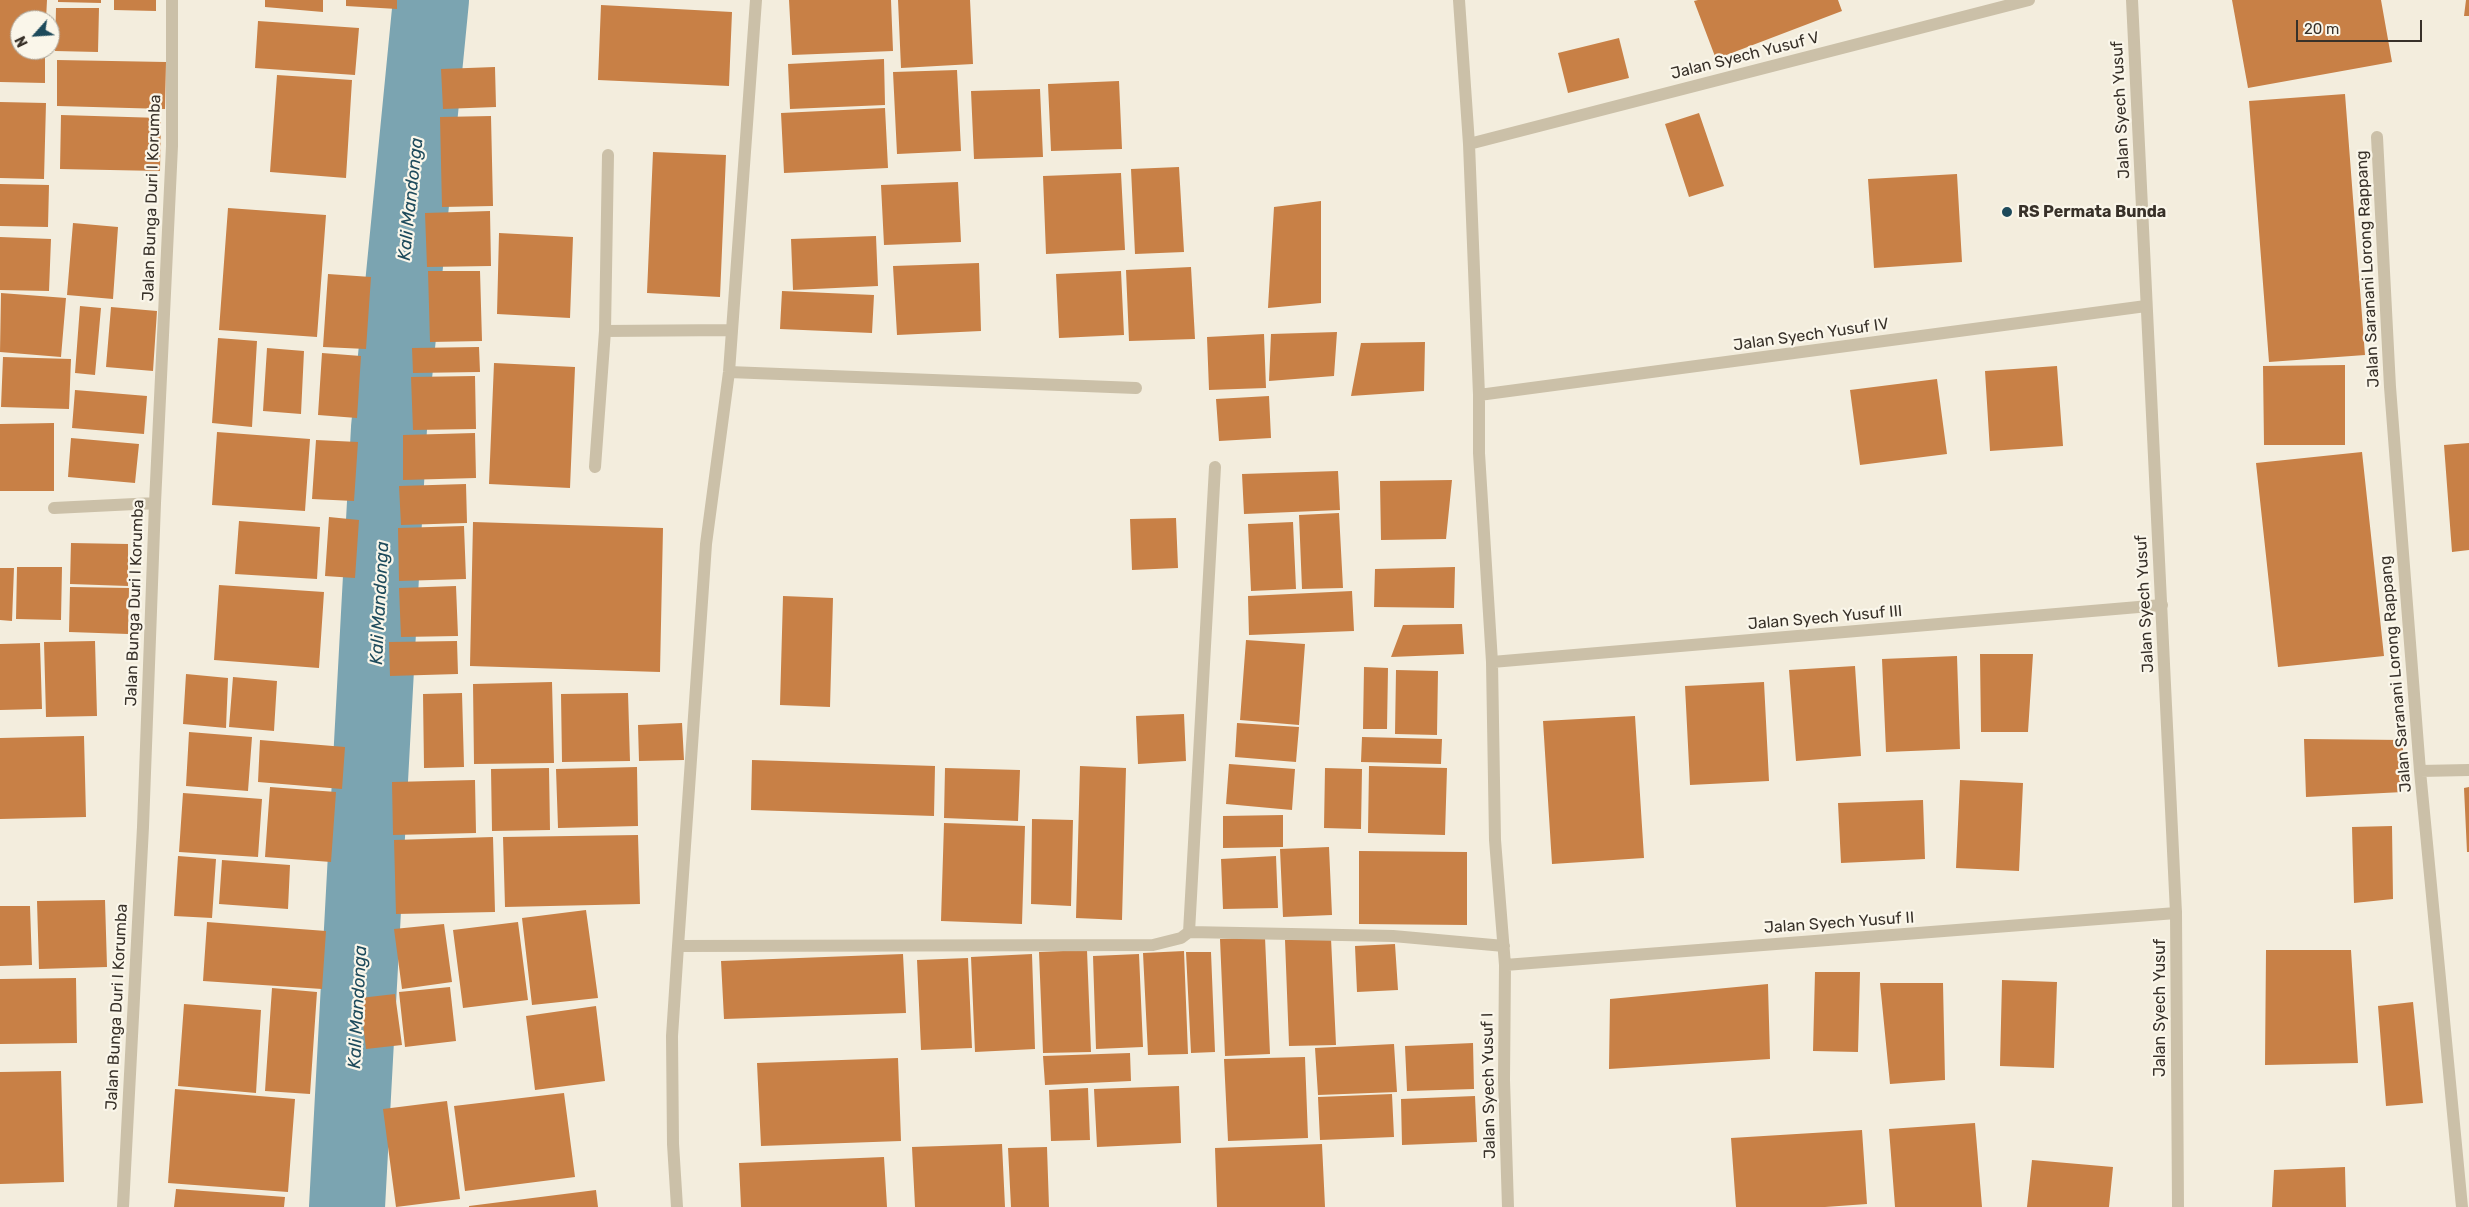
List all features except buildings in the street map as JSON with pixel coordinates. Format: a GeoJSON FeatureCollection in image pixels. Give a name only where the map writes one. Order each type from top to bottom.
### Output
{"type":"FeatureCollection","features":[{"type":"Feature","properties":{"kind":"street","name":"Jalan Bunga Duri I Korumba"},"geometry":{"type":"LineString","coordinates":[[123,1207],[143,827],[155,503],[172,146],[172,0]]}},
{"type":"Feature","properties":{"kind":"street"},"geometry":{"type":"LineString","coordinates":[[677,1207],[673,1144],[672,1036],[706,544],[729,372],[756,0]]}},
{"type":"Feature","properties":{"kind":"street","name":"Jalan Syech Yusuf I"},"geometry":{"type":"LineString","coordinates":[[1459,0],[1469,144],[1479,395],[1479,453],[1492,662],[1495,840],[1505,965],[1504,1080],[1508,1207]]}},
{"type":"Feature","properties":{"kind":"street","name":"Jalan Syech Yusuf V"},"geometry":{"type":"LineString","coordinates":[[1469,144],[2029,0]]}},
{"type":"Feature","properties":{"kind":"street","name":"Jalan Syech Yusuf"},"geometry":{"type":"LineString","coordinates":[[2132,0],[2176,913],[2178,1207]]}},
{"type":"Feature","properties":{"kind":"street","name":"Jalan Saranani Lorong Rappang"},"geometry":{"type":"LineString","coordinates":[[2377,137],[2390,387],[2420,771],[2462,1207]]}},
{"type":"Feature","properties":{"kind":"street"},"geometry":{"type":"LineString","coordinates":[[595,467],[605,331],[608,155]]}},
{"type":"Feature","properties":{"kind":"street","name":"Jalan Syech Yusuf IV"},"geometry":{"type":"LineString","coordinates":[[1479,395],[2146,306]]}},
{"type":"Feature","properties":{"kind":"street"},"geometry":{"type":"LineString","coordinates":[[605,331],[732,330]]}},
{"type":"Feature","properties":{"kind":"street"},"geometry":{"type":"LineString","coordinates":[[729,372],[1136,388]]}},
{"type":"Feature","properties":{"kind":"street"},"geometry":{"type":"LineString","coordinates":[[1189,932],[1215,467]]}},
{"type":"Feature","properties":{"kind":"street"},"geometry":{"type":"LineString","coordinates":[[54,508],[155,503]]}},
{"type":"Feature","properties":{"kind":"street","name":"Jalan Syech Yusuf III"},"geometry":{"type":"LineString","coordinates":[[1492,662],[2162,605]]}},
{"type":"Feature","properties":{"kind":"street"},"geometry":{"type":"LineString","coordinates":[[2420,771],[2469,770]]}},
{"type":"Feature","properties":{"kind":"street","name":"Jalan Syech Yusuf II"},"geometry":{"type":"LineString","coordinates":[[1505,965],[2176,913]]}},
{"type":"Feature","properties":{"kind":"street"},"geometry":{"type":"LineString","coordinates":[[678,946],[1153,944],[1181,938],[1189,932],[1401,937],[1504,946]]}},
{"type":"Feature","properties":{"kind":"waterway","name":"Kali Mandonga"},"geometry":{"type":"LineString","coordinates":[[347,1207],[389,428],[431,0]]}},
{"type":"Feature","properties":{"kind":"place","name":"RS Permata Bunda"},"geometry":{"type":"Point","coordinates":[2007,212]}}]}
